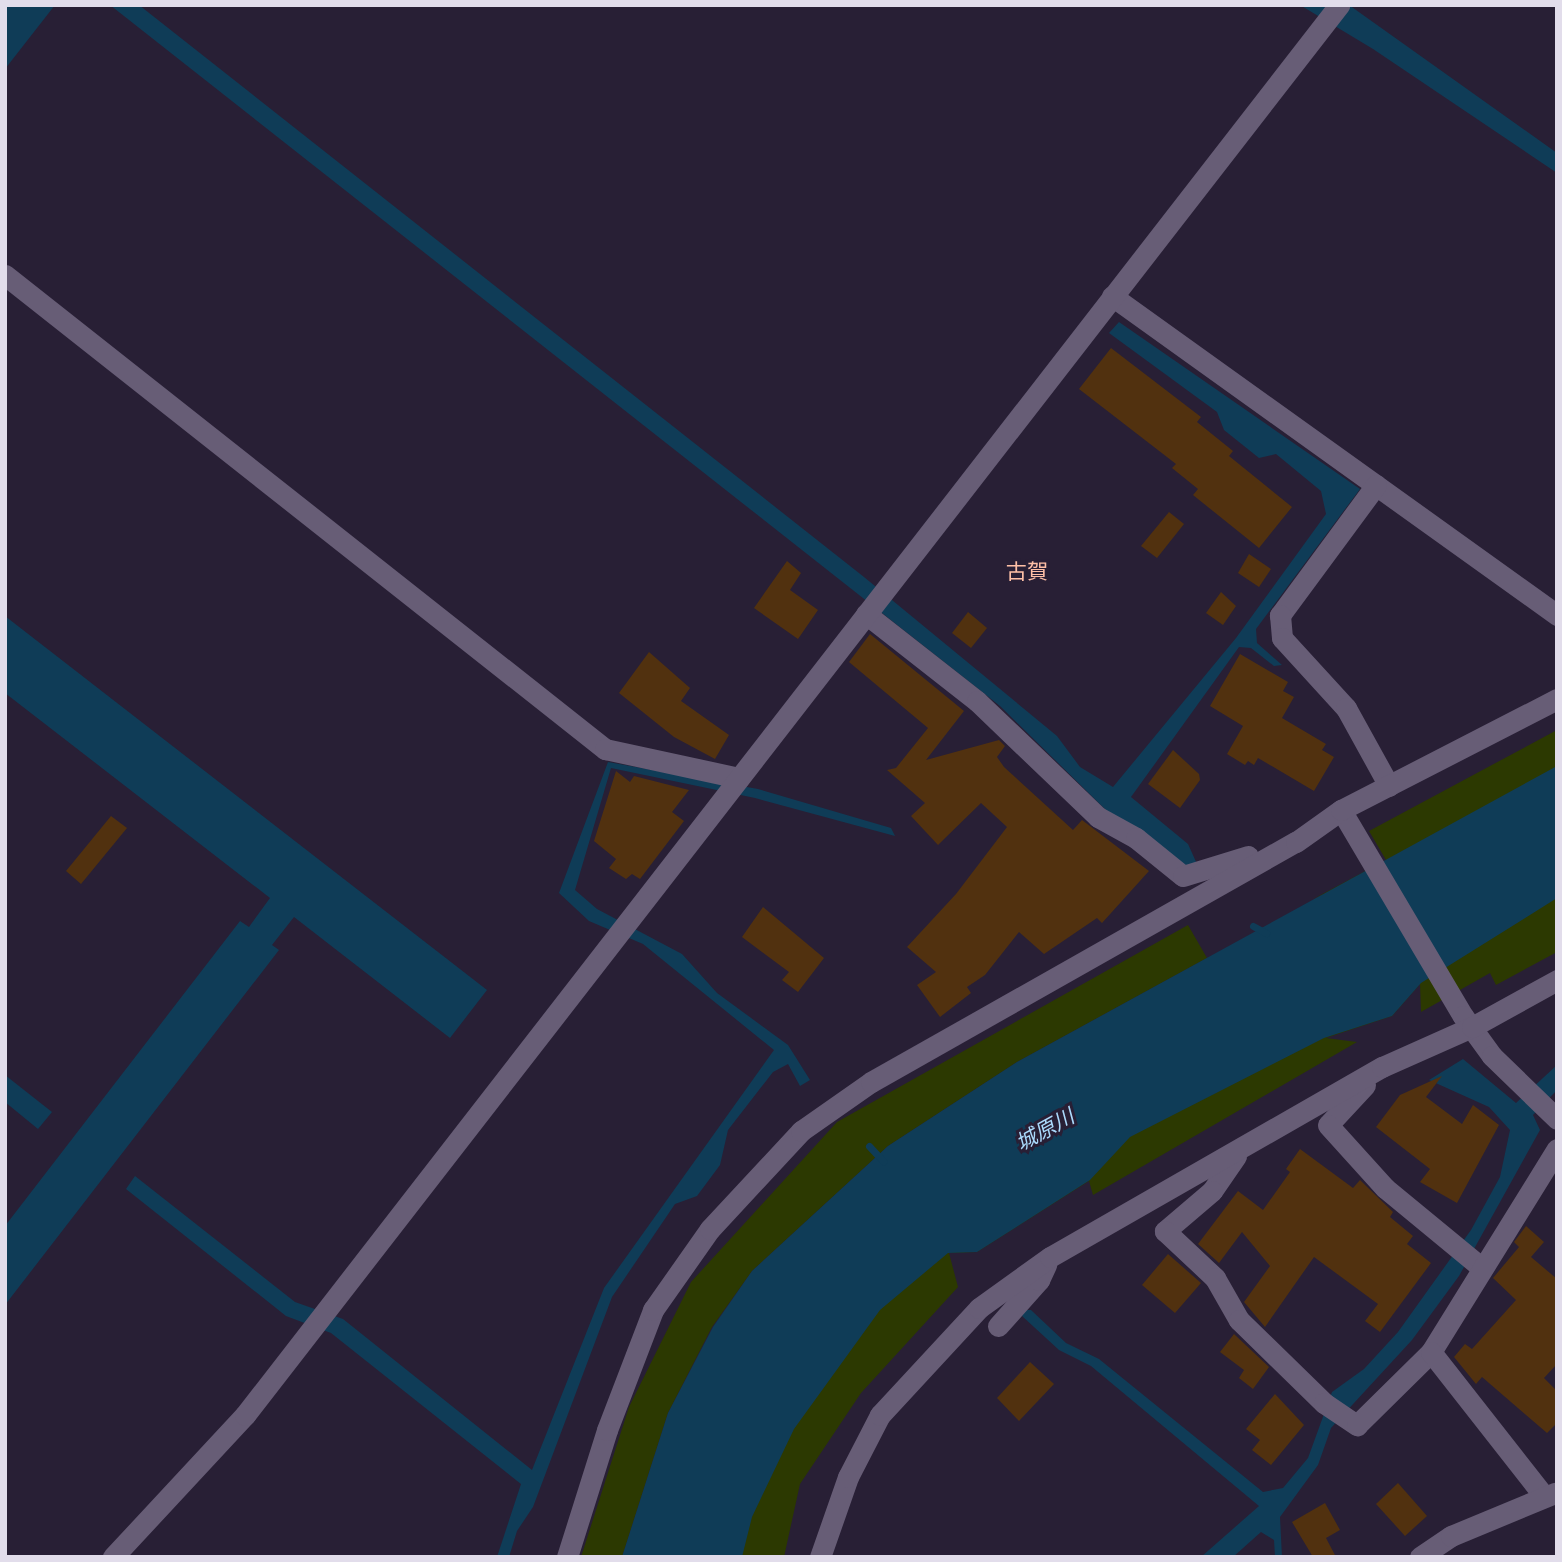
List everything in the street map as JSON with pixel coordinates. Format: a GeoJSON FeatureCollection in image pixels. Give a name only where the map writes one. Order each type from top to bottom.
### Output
{"type":"FeatureCollection","features":[{"type":"Feature","properties":{"kind":"street"},"geometry":{"type":"LineString","coordinates":[[113,1557],[244,1415],[310,1332],[1339,5]]}},
{"type":"Feature","properties":{"kind":"street"},"geometry":{"type":"LineString","coordinates":[[5,275],[606,749],[734,785]]}},
{"type":"Feature","properties":{"kind":"street"},"geometry":{"type":"LineString","coordinates":[[1112,296],[1557,615]]}},
{"type":"Feature","properties":{"kind":"street"},"geometry":{"type":"LineString","coordinates":[[1376,485],[1280,615],[1282,638],[1346,708],[1389,786]]}},
{"type":"Feature","properties":{"kind":"street"},"geometry":{"type":"LineString","coordinates":[[869,610],[977,701],[1098,817],[1136,838],[1183,876],[1232,864],[1272,844],[1296,842]]}},
{"type":"Feature","properties":{"kind":"street"},"geometry":{"type":"LineString","coordinates":[[567,1557],[607,1430],[653,1310],[710,1229],[802,1131],[871,1082],[1344,816],[1389,786],[1557,699]]}},
{"type":"Feature","properties":{"kind":"street"},"geometry":{"type":"LineString","coordinates":[[1344,816],[1492,1056],[1550,1113]]}},
{"type":"Feature","properties":{"kind":"street"},"geometry":{"type":"LineString","coordinates":[[820,1557],[848,1477],[880,1415],[979,1308],[1050,1256],[1382,1067],[1468,1021],[1557,980]]}},
{"type":"Feature","properties":{"kind":"street"},"geometry":{"type":"LineString","coordinates":[[1382,1067],[1328,1125],[1385,1188],[1478,1265]]}},
{"type":"Feature","properties":{"kind":"street"},"geometry":{"type":"LineString","coordinates":[[1240,1150],[1212,1191],[1165,1231],[1215,1278],[1239,1320],[1324,1402],[1343,1418],[1357,1425],[1431,1352],[1478,1265],[1557,1149]]}},
{"type":"Feature","properties":{"kind":"street"},"geometry":{"type":"LineString","coordinates":[[998,1326],[1039,1280],[1050,1256]]}},
{"type":"Feature","properties":{"kind":"street"},"geometry":{"type":"LineString","coordinates":[[1420,1557],[1451,1536],[1550,1494],[1431,1352]]}},
{"type":"Feature","properties":{"kind":"green space"},"geometry":{"type":"Polygon","coordinates":[[[1557,730],[1557,787],[1313,899],[1386,860],[1369,831],[1557,730]]]}},
{"type":"Feature","properties":{"kind":"green space"},"geometry":{"type":"Polygon","coordinates":[[[1557,879],[1557,952],[1496,985],[1490,973],[1421,1012],[1420,984],[1392,1016],[1326,1038],[1357,1042],[1093,1195],[1089,1181],[977,1252],[949,1253],[958,1287],[861,1393],[800,1484],[784,1557],[733,1557],[743,1509],[874,1278],[1557,879]]]}},
{"type":"Feature","properties":{"kind":"green space"},"geometry":{"type":"Polygon","coordinates":[[[1188,925],[1207,958],[1017,1062],[888,1146],[752,1271],[712,1327],[668,1413],[622,1557],[581,1557],[629,1407],[691,1282],[837,1122],[1188,925]]]}},
{"type":"Feature","properties":{"kind":"water"},"geometry":{"type":"Polygon","coordinates":[[[5,5],[55,5],[5,69],[5,5]]]}},
{"type":"Feature","properties":{"kind":"water"},"geometry":{"type":"Polygon","coordinates":[[[110,5],[139,5],[864,577],[1057,736],[1080,767],[1113,787],[1236,638],[1326,514],[1321,491],[1276,454],[1259,458],[1224,430],[1217,412],[1109,333],[1119,322],[1360,489],[1256,629],[1257,643],[1282,665],[1274,666],[1251,648],[1239,647],[1131,797],[1188,844],[1197,864],[1182,867],[1108,812],[1000,706],[110,5]]]}},
{"type":"Feature","properties":{"kind":"water"},"geometry":{"type":"Polygon","coordinates":[[[1300,5],[1349,5],[1557,153],[1557,173],[1373,49],[1300,5]]]}},
{"type":"Feature","properties":{"kind":"water"},"geometry":{"type":"Polygon","coordinates":[[[5,616],[487,990],[450,1038],[294,917],[272,945],[279,950],[5,1305],[5,1226],[240,921],[249,927],[270,898],[5,693],[5,616]]]}},
{"type":"Feature","properties":{"kind":"water"},"geometry":{"type":"Polygon","coordinates":[[[608,762],[758,789],[891,828],[895,836],[755,798],[611,768],[575,890],[597,909],[682,954],[717,993],[788,1045],[810,1080],[800,1086],[788,1064],[773,1072],[728,1130],[720,1165],[697,1196],[675,1204],[612,1297],[533,1507],[517,1531],[509,1557],[497,1557],[521,1484],[331,1333],[286,1316],[126,1189],[135,1176],[295,1302],[343,1319],[532,1470],[604,1288],[774,1050],[643,944],[589,921],[559,893],[608,762]]]}},
{"type":"Feature","properties":{"kind":"water","name":"城原川"},"geometry":{"type":"Polygon","coordinates":[[[1557,766],[1557,898],[1421,983],[1392,1016],[1324,1038],[1130,1137],[1090,1180],[977,1252],[948,1253],[880,1310],[794,1429],[752,1517],[742,1557],[622,1557],[668,1413],[713,1327],[752,1271],[888,1146],[1017,1062],[1557,766]]]}},
{"type":"Feature","properties":{"kind":"water"},"geometry":{"type":"Polygon","coordinates":[[[1463,1059],[1516,1103],[1557,1065],[1557,1090],[1533,1115],[1540,1130],[1459,1276],[1412,1340],[1331,1428],[1318,1465],[1280,1517],[1282,1557],[1275,1557],[1274,1540],[1261,1532],[1233,1557],[1201,1557],[1259,1506],[1091,1366],[1059,1350],[1022,1316],[1024,1310],[1031,1310],[1066,1343],[1099,1359],[1263,1492],[1283,1488],[1308,1458],[1332,1392],[1364,1369],[1398,1332],[1471,1230],[1500,1177],[1510,1130],[1489,1107],[1429,1080],[1463,1059]]]}},
{"type":"Feature","properties":{"kind":"water"},"geometry":{"type":"Polygon","coordinates":[[[5,1075],[52,1112],[38,1129],[5,1102],[5,1075]]]}},
{"type":"Feature","properties":{"kind":"building"},"geometry":{"type":"Polygon","coordinates":[[[1111,348],[1201,417],[1197,422],[1233,451],[1229,456],[1292,507],[1259,548],[1193,495],[1198,489],[1172,468],[1176,464],[1079,389],[1111,348]]]}},
{"type":"Feature","properties":{"kind":"building"},"geometry":{"type":"Polygon","coordinates":[[[1169,512],[1184,524],[1157,558],[1141,546],[1169,512]]]}},
{"type":"Feature","properties":{"kind":"building"},"geometry":{"type":"Polygon","coordinates":[[[1249,554],[1271,569],[1259,587],[1238,573],[1249,554]]]}},
{"type":"Feature","properties":{"kind":"building"},"geometry":{"type":"Polygon","coordinates":[[[787,561],[801,573],[790,590],[818,610],[798,639],[754,608],[787,561]]]}},
{"type":"Feature","properties":{"kind":"building"},"geometry":{"type":"Polygon","coordinates":[[[1221,592],[1236,606],[1223,625],[1206,613],[1221,592]]]}},
{"type":"Feature","properties":{"kind":"building"},"geometry":{"type":"Polygon","coordinates":[[[968,612],[987,628],[971,648],[952,633],[968,612]]]}},
{"type":"Feature","properties":{"kind":"building"},"geometry":{"type":"Polygon","coordinates":[[[870,634],[964,711],[926,760],[999,740],[1005,746],[997,757],[1004,767],[1073,830],[1082,820],[1149,871],[1102,923],[1097,918],[1044,954],[1019,932],[985,975],[967,987],[971,993],[940,1017],[917,985],[936,972],[907,947],[956,894],[1007,827],[981,803],[938,845],[911,816],[925,803],[887,770],[896,768],[928,728],[849,662],[870,634]]]}},
{"type":"Feature","properties":{"kind":"building"},"geometry":{"type":"Polygon","coordinates":[[[649,652],[690,688],[681,701],[729,735],[715,759],[674,737],[619,693],[649,652]]]}},
{"type":"Feature","properties":{"kind":"building"},"geometry":{"type":"Polygon","coordinates":[[[1240,654],[1288,682],[1283,691],[1294,697],[1282,718],[1326,744],[1322,750],[1334,757],[1314,791],[1258,758],[1254,765],[1248,761],[1245,765],[1227,754],[1243,726],[1210,706],[1240,654]]]}},
{"type":"Feature","properties":{"kind":"building"},"geometry":{"type":"Polygon","coordinates":[[[1173,750],[1199,774],[1200,780],[1180,808],[1148,784],[1173,750]]]}},
{"type":"Feature","properties":{"kind":"building"},"geometry":{"type":"Polygon","coordinates":[[[616,771],[630,782],[634,776],[689,790],[672,812],[684,821],[640,879],[632,874],[626,879],[609,868],[616,859],[594,841],[616,771]]]}},
{"type":"Feature","properties":{"kind":"building"},"geometry":{"type":"Polygon","coordinates":[[[111,816],[127,828],[81,884],[66,871],[111,816]]]}},
{"type":"Feature","properties":{"kind":"building"},"geometry":{"type":"Polygon","coordinates":[[[763,907],[824,958],[798,992],[782,980],[789,972],[742,937],[763,907]]]}},
{"type":"Feature","properties":{"kind":"building"},"geometry":{"type":"Polygon","coordinates":[[[1442,1076],[1426,1097],[1462,1124],[1473,1105],[1499,1125],[1457,1203],[1420,1182],[1430,1169],[1376,1127],[1400,1095],[1442,1076]]]}},
{"type":"Feature","properties":{"kind":"building"},"geometry":{"type":"Polygon","coordinates":[[[1300,1149],[1353,1188],[1360,1180],[1393,1212],[1390,1217],[1413,1236],[1407,1244],[1431,1263],[1380,1332],[1365,1321],[1378,1304],[1314,1257],[1265,1327],[1244,1302],[1270,1266],[1242,1232],[1219,1263],[1198,1244],[1238,1191],[1263,1210],[1290,1172],[1286,1169],[1300,1149]]]}},
{"type":"Feature","properties":{"kind":"building"},"geometry":{"type":"Polygon","coordinates":[[[1526,1226],[1544,1242],[1531,1257],[1557,1279],[1557,1364],[1544,1378],[1557,1391],[1557,1423],[1547,1433],[1482,1377],[1476,1384],[1454,1357],[1465,1344],[1472,1349],[1516,1300],[1493,1278],[1519,1247],[1514,1242],[1526,1226]]]}},
{"type":"Feature","properties":{"kind":"building"},"geometry":{"type":"Polygon","coordinates":[[[1168,1254],[1201,1283],[1175,1313],[1142,1285],[1168,1254]]]}},
{"type":"Feature","properties":{"kind":"building"},"geometry":{"type":"Polygon","coordinates":[[[1234,1334],[1269,1367],[1253,1389],[1239,1378],[1244,1370],[1220,1352],[1234,1334]]]}},
{"type":"Feature","properties":{"kind":"building"},"geometry":{"type":"Polygon","coordinates":[[[1030,1362],[1054,1384],[1019,1421],[997,1398],[1030,1362]]]}},
{"type":"Feature","properties":{"kind":"building"},"geometry":{"type":"Polygon","coordinates":[[[1275,1394],[1304,1425],[1271,1465],[1252,1450],[1260,1440],[1246,1429],[1275,1394]]]}},
{"type":"Feature","properties":{"kind":"building"},"geometry":{"type":"Polygon","coordinates":[[[1398,1483],[1427,1516],[1405,1536],[1376,1504],[1398,1483]]]}},
{"type":"Feature","properties":{"kind":"building"},"geometry":{"type":"Polygon","coordinates":[[[1325,1503],[1340,1530],[1326,1538],[1336,1557],[1313,1557],[1292,1522],[1325,1503]]]}},
{"type":"Feature","properties":{"kind":"waterway"},"geometry":{"type":"LineString","coordinates":[[1253,926],[1266,933]]}},
{"type":"Feature","properties":{"kind":"waterway"},"geometry":{"type":"LineString","coordinates":[[869,1146],[883,1161]]}},
{"type":"Feature","properties":{"kind":"district","name":"古賀"},"geometry":{"type":"Point","coordinates":[1027,572]}}]}
